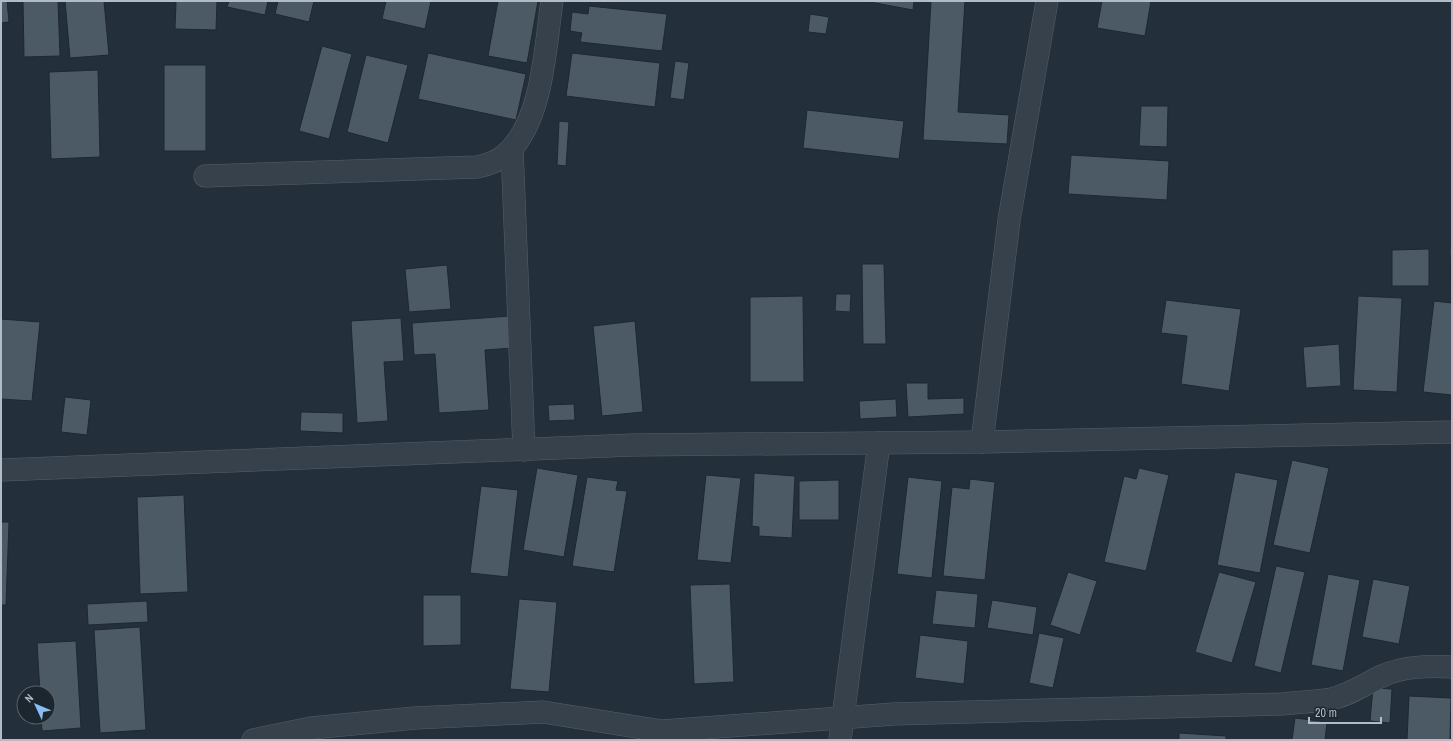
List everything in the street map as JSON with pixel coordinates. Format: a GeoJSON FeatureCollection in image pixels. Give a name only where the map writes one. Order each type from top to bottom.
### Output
{"type":"FeatureCollection","features":[{"type":"Feature","properties":{"kind":"street"},"geometry":{"type":"LineString","coordinates":[[205,176],[477,167],[493,163],[504,156],[523,134],[534,109],[552,1]]}},
{"type":"Feature","properties":{"kind":"street"},"geometry":{"type":"LineString","coordinates":[[982,442],[1009,220],[1047,1]]}},
{"type":"Feature","properties":{"kind":"street"},"geometry":{"type":"LineString","coordinates":[[512,148],[524,450]]}},
{"type":"Feature","properties":{"kind":"street"},"geometry":{"type":"LineString","coordinates":[[1,470],[633,445],[982,442],[1452,432]]}},
{"type":"Feature","properties":{"kind":"street"},"geometry":{"type":"LineString","coordinates":[[840,740],[878,443]]}},
{"type":"Feature","properties":{"kind":"street"},"geometry":{"type":"LineString","coordinates":[[253,740],[311,728],[415,718],[480,714],[543,712],[662,731],[894,714],[1105,710],[1302,702],[1331,699],[1350,693],[1398,670],[1432,666],[1452,667]]}},
{"type":"Feature","properties":{"kind":"building"},"geometry":{"type":"Polygon","coordinates":[[[1,1],[7,1],[9,22],[1,23],[1,1]]]}},
{"type":"Feature","properties":{"kind":"building"},"geometry":{"type":"Polygon","coordinates":[[[23,1],[58,1],[60,56],[24,57],[23,1]]]}},
{"type":"Feature","properties":{"kind":"building"},"geometry":{"type":"Polygon","coordinates":[[[65,1],[104,1],[109,55],[70,58],[65,1]]]}},
{"type":"Feature","properties":{"kind":"building"},"geometry":{"type":"Polygon","coordinates":[[[176,1],[217,1],[216,30],[175,29],[176,1]]]}},
{"type":"Feature","properties":{"kind":"building"},"geometry":{"type":"Polygon","coordinates":[[[229,1],[268,1],[265,15],[227,7],[229,1]]]}},
{"type":"Feature","properties":{"kind":"building"},"geometry":{"type":"Polygon","coordinates":[[[278,1],[314,1],[309,22],[275,14],[278,1]]]}},
{"type":"Feature","properties":{"kind":"building"},"geometry":{"type":"Polygon","coordinates":[[[386,1],[431,1],[425,29],[382,19],[386,1]]]}},
{"type":"Feature","properties":{"kind":"building"},"geometry":{"type":"Polygon","coordinates":[[[498,1],[538,1],[527,63],[488,56],[498,1]]]}},
{"type":"Feature","properties":{"kind":"building"},"geometry":{"type":"Polygon","coordinates":[[[865,1],[914,1],[913,10],[865,1]]]}},
{"type":"Feature","properties":{"kind":"building"},"geometry":{"type":"Polygon","coordinates":[[[931,1],[965,1],[958,112],[1009,115],[1007,144],[923,140],[931,1]]]}},
{"type":"Feature","properties":{"kind":"building"},"geometry":{"type":"Polygon","coordinates":[[[1102,1],[1151,1],[1145,36],[1097,28],[1102,1]]]}},
{"type":"Feature","properties":{"kind":"building"},"geometry":{"type":"Polygon","coordinates":[[[589,6],[667,14],[662,51],[580,42],[582,33],[570,31],[572,12],[588,14],[589,6]]]}},
{"type":"Feature","properties":{"kind":"building"},"geometry":{"type":"Polygon","coordinates":[[[810,14],[829,17],[826,34],[808,32],[810,14]]]}},
{"type":"Feature","properties":{"kind":"building"},"geometry":{"type":"Polygon","coordinates":[[[322,46],[352,54],[329,139],[299,131],[322,46]]]}},
{"type":"Feature","properties":{"kind":"building"},"geometry":{"type":"Polygon","coordinates":[[[428,53],[526,74],[516,120],[418,99],[428,53]]]}},
{"type":"Feature","properties":{"kind":"building"},"geometry":{"type":"Polygon","coordinates":[[[572,53],[660,63],[655,107],[566,96],[572,53]]]}},
{"type":"Feature","properties":{"kind":"building"},"geometry":{"type":"Polygon","coordinates":[[[366,55],[408,65],[388,143],[347,132],[366,55]]]}},
{"type":"Feature","properties":{"kind":"building"},"geometry":{"type":"Polygon","coordinates":[[[675,61],[689,63],[684,100],[670,98],[675,61]]]}},
{"type":"Feature","properties":{"kind":"building"},"geometry":{"type":"Polygon","coordinates":[[[164,65],[206,65],[206,151],[164,151],[164,65]]]}},
{"type":"Feature","properties":{"kind":"building"},"geometry":{"type":"Polygon","coordinates":[[[98,70],[100,157],[51,159],[49,72],[98,70]]]}},
{"type":"Feature","properties":{"kind":"building"},"geometry":{"type":"Polygon","coordinates":[[[1141,106],[1168,106],[1167,147],[1139,146],[1141,106]]]}},
{"type":"Feature","properties":{"kind":"building"},"geometry":{"type":"Polygon","coordinates":[[[807,110],[904,121],[899,159],[803,148],[807,110]]]}},
{"type":"Feature","properties":{"kind":"building"},"geometry":{"type":"Polygon","coordinates":[[[559,121],[569,122],[566,166],[557,165],[559,121]]]}},
{"type":"Feature","properties":{"kind":"building"},"geometry":{"type":"Polygon","coordinates":[[[1071,155],[1169,161],[1167,200],[1068,194],[1071,155]]]}},
{"type":"Feature","properties":{"kind":"building"},"geometry":{"type":"Polygon","coordinates":[[[1429,249],[1429,286],[1392,286],[1392,250],[1429,249]]]}},
{"type":"Feature","properties":{"kind":"building"},"geometry":{"type":"Polygon","coordinates":[[[1450,249],[1452,249],[1452,289],[1451,289],[1450,249]]]}},
{"type":"Feature","properties":{"kind":"building"},"geometry":{"type":"Polygon","coordinates":[[[862,264],[884,264],[886,344],[863,344],[862,264]]]}},
{"type":"Feature","properties":{"kind":"building"},"geometry":{"type":"Polygon","coordinates":[[[447,265],[451,309],[409,312],[405,269],[447,265]]]}},
{"type":"Feature","properties":{"kind":"building"},"geometry":{"type":"Polygon","coordinates":[[[836,294],[851,294],[850,312],[835,311],[836,294]]]}},
{"type":"Feature","properties":{"kind":"building"},"geometry":{"type":"Polygon","coordinates":[[[803,296],[804,382],[750,382],[750,297],[803,296]]]}},
{"type":"Feature","properties":{"kind":"building"},"geometry":{"type":"Polygon","coordinates":[[[1358,296],[1402,298],[1397,392],[1353,390],[1358,296]]]}},
{"type":"Feature","properties":{"kind":"building"},"geometry":{"type":"Polygon","coordinates":[[[1166,300],[1241,309],[1229,391],[1181,384],[1187,336],[1161,333],[1166,300]]]}},
{"type":"Feature","properties":{"kind":"building"},"geometry":{"type":"Polygon","coordinates":[[[1434,301],[1452,303],[1452,395],[1423,392],[1434,301]]]}},
{"type":"Feature","properties":{"kind":"building"},"geometry":{"type":"Polygon","coordinates":[[[511,316],[512,348],[485,350],[489,410],[439,413],[435,354],[414,355],[412,323],[511,316]]]}},
{"type":"Feature","properties":{"kind":"building"},"geometry":{"type":"Polygon","coordinates":[[[401,318],[404,361],[384,362],[388,421],[357,423],[351,321],[401,318]]]}},
{"type":"Feature","properties":{"kind":"building"},"geometry":{"type":"Polygon","coordinates":[[[1,319],[40,322],[32,401],[1,399],[1,319]]]}},
{"type":"Feature","properties":{"kind":"building"},"geometry":{"type":"Polygon","coordinates":[[[635,321],[643,412],[602,416],[593,326],[635,321]]]}},
{"type":"Feature","properties":{"kind":"building"},"geometry":{"type":"Polygon","coordinates":[[[1339,344],[1341,386],[1306,388],[1303,347],[1339,344]]]}},
{"type":"Feature","properties":{"kind":"building"},"geometry":{"type":"Polygon","coordinates":[[[906,383],[928,383],[928,399],[964,398],[964,414],[908,417],[906,383]]]}},
{"type":"Feature","properties":{"kind":"building"},"geometry":{"type":"Polygon","coordinates":[[[65,397],[91,400],[87,435],[61,432],[65,397]]]}},
{"type":"Feature","properties":{"kind":"building"},"geometry":{"type":"Polygon","coordinates":[[[896,399],[897,417],[860,419],[859,401],[896,399]]]}},
{"type":"Feature","properties":{"kind":"building"},"geometry":{"type":"Polygon","coordinates":[[[574,404],[575,420],[549,421],[548,405],[574,404]]]}},
{"type":"Feature","properties":{"kind":"building"},"geometry":{"type":"Polygon","coordinates":[[[301,412],[343,413],[343,433],[300,431],[301,412]]]}},
{"type":"Feature","properties":{"kind":"building"},"geometry":{"type":"Polygon","coordinates":[[[1292,460],[1329,468],[1310,553],[1273,545],[1292,460]]]}},
{"type":"Feature","properties":{"kind":"building"},"geometry":{"type":"Polygon","coordinates":[[[537,468],[578,475],[564,557],[523,550],[537,468]]]}},
{"type":"Feature","properties":{"kind":"building"},"geometry":{"type":"Polygon","coordinates":[[[1139,468],[1169,475],[1146,571],[1104,562],[1124,476],[1136,479],[1139,468]]]}},
{"type":"Feature","properties":{"kind":"building"},"geometry":{"type":"Polygon","coordinates":[[[1235,472],[1278,480],[1260,573],[1217,565],[1235,472]]]}},
{"type":"Feature","properties":{"kind":"building"},"geometry":{"type":"Polygon","coordinates":[[[754,473],[795,476],[792,538],[759,536],[759,527],[752,526],[754,473]]]}},
{"type":"Feature","properties":{"kind":"building"},"geometry":{"type":"Polygon","coordinates":[[[706,475],[741,478],[731,563],[697,560],[706,475]]]}},
{"type":"Feature","properties":{"kind":"building"},"geometry":{"type":"Polygon","coordinates":[[[587,477],[618,481],[616,490],[627,491],[614,572],[572,566],[587,477]]]}},
{"type":"Feature","properties":{"kind":"building"},"geometry":{"type":"Polygon","coordinates":[[[908,477],[942,481],[932,578],[897,574],[908,477]]]}},
{"type":"Feature","properties":{"kind":"building"},"geometry":{"type":"Polygon","coordinates":[[[970,479],[995,482],[985,580],[943,576],[952,487],[969,489],[970,479]]]}},
{"type":"Feature","properties":{"kind":"building"},"geometry":{"type":"Polygon","coordinates":[[[839,480],[839,520],[799,520],[799,481],[839,480]]]}},
{"type":"Feature","properties":{"kind":"building"},"geometry":{"type":"Polygon","coordinates":[[[481,486],[518,490],[508,577],[470,573],[481,486]]]}},
{"type":"Feature","properties":{"kind":"building"},"geometry":{"type":"Polygon","coordinates":[[[184,495],[188,592],[140,594],[137,497],[184,495]]]}},
{"type":"Feature","properties":{"kind":"building"},"geometry":{"type":"Polygon","coordinates":[[[1,522],[9,522],[6,605],[1,605],[1,522]]]}},
{"type":"Feature","properties":{"kind":"building"},"geometry":{"type":"Polygon","coordinates":[[[1276,566],[1305,572],[1281,673],[1254,666],[1276,566]]]}},
{"type":"Feature","properties":{"kind":"building"},"geometry":{"type":"Polygon","coordinates":[[[1068,572],[1097,581],[1080,635],[1050,625],[1068,572]]]}},
{"type":"Feature","properties":{"kind":"building"},"geometry":{"type":"Polygon","coordinates":[[[1219,572],[1256,582],[1232,663],[1195,652],[1219,572]]]}},
{"type":"Feature","properties":{"kind":"building"},"geometry":{"type":"Polygon","coordinates":[[[1328,574],[1360,580],[1343,671],[1311,665],[1328,574]]]}},
{"type":"Feature","properties":{"kind":"building"},"geometry":{"type":"Polygon","coordinates":[[[1373,579],[1410,586],[1399,644],[1362,637],[1373,579]]]}},
{"type":"Feature","properties":{"kind":"building"},"geometry":{"type":"Polygon","coordinates":[[[730,584],[734,682],[694,684],[690,585],[730,584]]]}},
{"type":"Feature","properties":{"kind":"building"},"geometry":{"type":"Polygon","coordinates":[[[936,590],[978,594],[975,628],[932,624],[936,590]]]}},
{"type":"Feature","properties":{"kind":"building"},"geometry":{"type":"Polygon","coordinates":[[[423,595],[461,595],[461,645],[423,646],[423,595]]]}},
{"type":"Feature","properties":{"kind":"building"},"geometry":{"type":"Polygon","coordinates":[[[519,599],[557,602],[549,692],[510,689],[519,599]]]}},
{"type":"Feature","properties":{"kind":"building"},"geometry":{"type":"Polygon","coordinates":[[[992,600],[1037,607],[1033,635],[987,628],[992,600]]]}},
{"type":"Feature","properties":{"kind":"building"},"geometry":{"type":"Polygon","coordinates":[[[147,601],[148,622],[88,625],[87,604],[147,601]]]}},
{"type":"Feature","properties":{"kind":"building"},"geometry":{"type":"Polygon","coordinates":[[[140,627],[146,730],[100,733],[94,630],[140,627]]]}},
{"type":"Feature","properties":{"kind":"building"},"geometry":{"type":"Polygon","coordinates":[[[1039,633],[1064,638],[1053,688],[1029,683],[1039,633]]]}},
{"type":"Feature","properties":{"kind":"building"},"geometry":{"type":"Polygon","coordinates":[[[920,635],[968,641],[964,684],[915,678],[920,635]]]}},
{"type":"Feature","properties":{"kind":"building"},"geometry":{"type":"Polygon","coordinates":[[[76,641],[81,728],[42,731],[42,725],[56,725],[56,685],[40,685],[37,643],[76,641]]]}},
{"type":"Feature","properties":{"kind":"building"},"geometry":{"type":"Polygon","coordinates":[[[1373,688],[1392,689],[1390,723],[1370,721],[1373,688]]]}},
{"type":"Feature","properties":{"kind":"building"},"geometry":{"type":"Polygon","coordinates":[[[1409,696],[1451,698],[1450,740],[1407,740],[1409,696]]]}},
{"type":"Feature","properties":{"kind":"building"},"geometry":{"type":"Polygon","coordinates":[[[1295,718],[1327,722],[1325,740],[1292,740],[1295,718]]]}},
{"type":"Feature","properties":{"kind":"building"},"geometry":{"type":"Polygon","coordinates":[[[1179,733],[1226,736],[1226,740],[1179,740],[1179,733]]]}}]}
